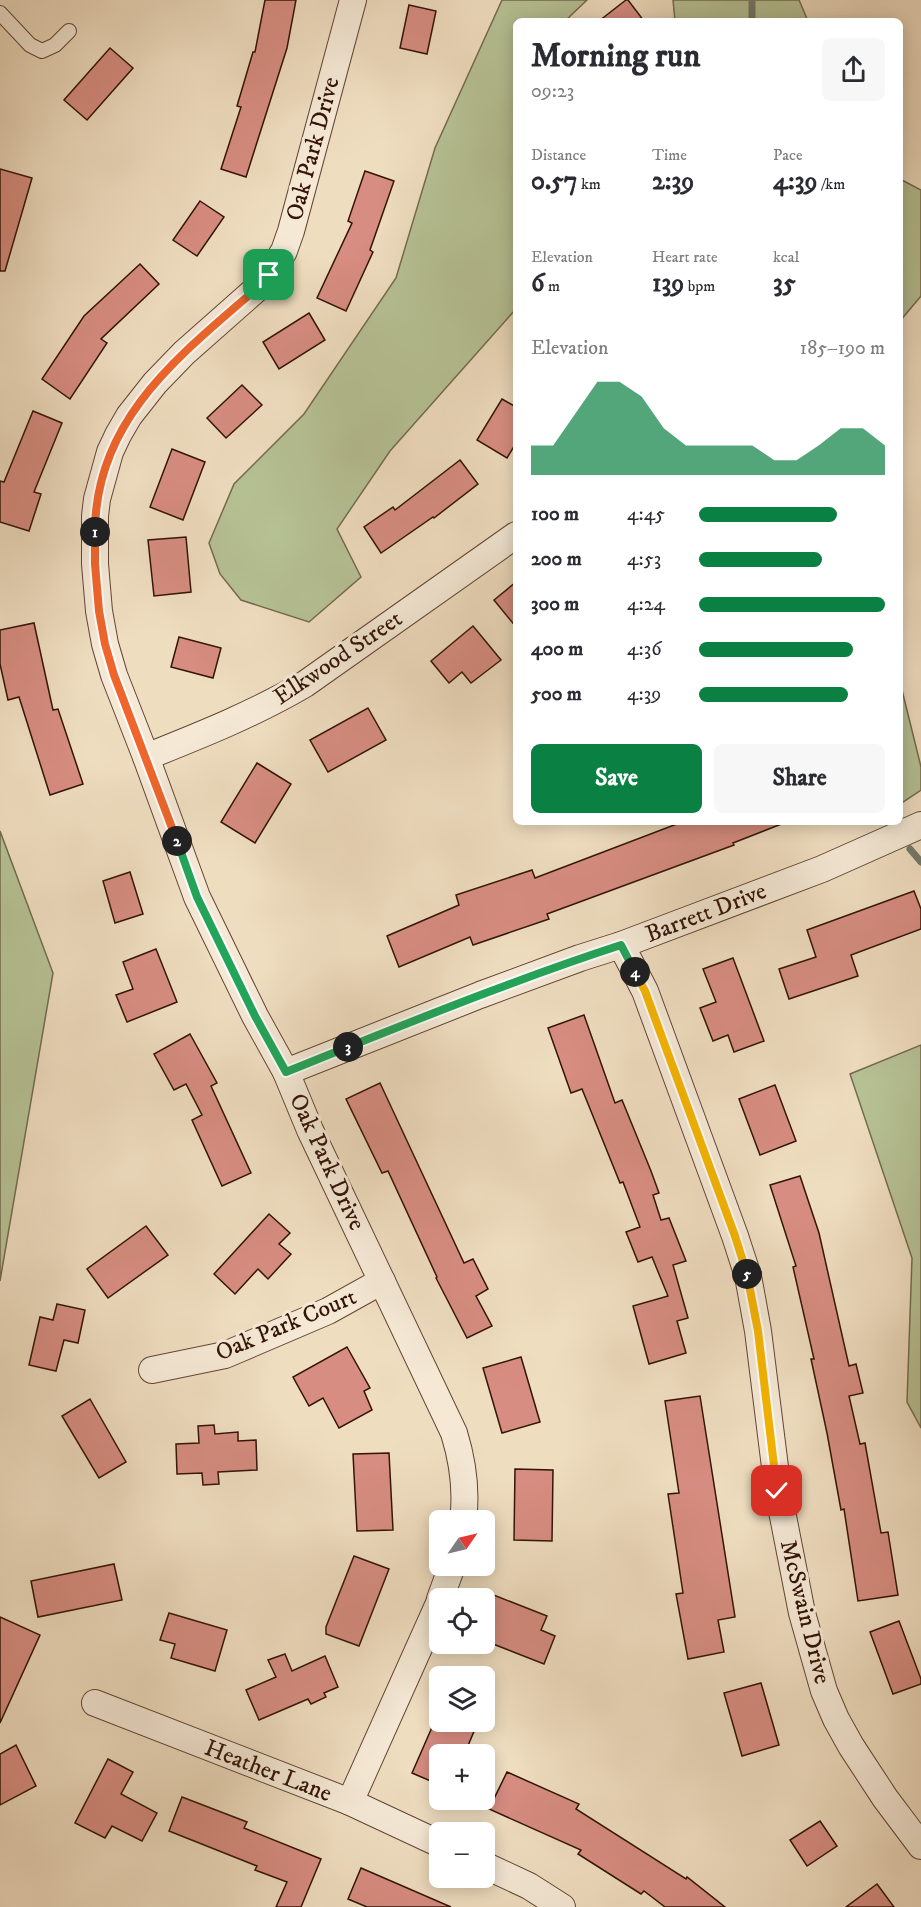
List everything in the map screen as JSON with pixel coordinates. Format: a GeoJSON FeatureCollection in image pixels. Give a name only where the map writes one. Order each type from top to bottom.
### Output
{"type":"FeatureCollection","features":[{"type":"Feature","properties":{"kind":"street","name":"Oak Park Drive"},"geometry":{"type":"LineString","coordinates":[[352,0],[284,251],[262,284],[184,353],[155,382],[129,416],[110,452],[101,480],[95,516],[95,564],[99,611],[114,675],[197,897],[255,1016],[286,1072],[310,1130],[454,1433],[464,1473],[465,1510]]}},
{"type":"Feature","properties":{"kind":"street","name":"Elkwood Street"},"geometry":{"type":"LineString","coordinates":[[146,756],[228,724],[271,704],[305,684],[513,537]]}},
{"type":"Feature","properties":{"kind":"street","name":"Barrett Drive"},"geometry":{"type":"LineString","coordinates":[[286,1072],[480,995],[621,945],[822,869],[921,825]]}},
{"type":"Feature","properties":{"kind":"street","name":"McSwain Drive"},"geometry":{"type":"LineString","coordinates":[[621,945],[645,991],[748,1276],[758,1331],[777,1491],[802,1613],[824,1691],[851,1746],[885,1798],[921,1846]]}},
{"type":"Feature","properties":{"kind":"street","name":"Oak Park Court"},"geometry":{"type":"LineString","coordinates":[[152,1370],[225,1355],[328,1311],[382,1281]]}},
{"type":"Feature","properties":{"kind":"street"},"geometry":{"type":"LineString","coordinates":[[350,1802],[429,1625]]}},
{"type":"Feature","properties":{"kind":"street","name":"Heather Lane"},"geometry":{"type":"LineString","coordinates":[[95,1703],[350,1802],[429,1839]]}},
{"type":"Feature","properties":{"kind":"street"},"geometry":{"type":"LineString","coordinates":[[495,1870],[529,1886],[562,1907]]}},
{"type":"Feature","properties":{"kind":"lane"},"geometry":{"type":"LineString","coordinates":[[0,13],[30,45],[42,51],[55,45],[69,31]]}},
{"type":"Feature","properties":{"kind":"green space"},"geometry":{"type":"Polygon","coordinates":[[[502,0],[587,0],[568,18],[513,18],[513,312],[390,451],[337,529],[361,577],[309,622],[241,600],[220,574],[209,543],[234,484],[304,414],[396,278],[435,148],[502,0]]]}},
{"type":"Feature","properties":{"kind":"green space"},"geometry":{"type":"Polygon","coordinates":[[[673,0],[799,0],[807,18],[675,18],[673,0]]]}},
{"type":"Feature","properties":{"kind":"green space"},"geometry":{"type":"Polygon","coordinates":[[[903,181],[921,190],[921,296],[903,317],[903,181]]]}},
{"type":"Feature","properties":{"kind":"green space"},"geometry":{"type":"Polygon","coordinates":[[[903,694],[921,767],[921,790],[903,802],[903,694]]]}},
{"type":"Feature","properties":{"kind":"green space"},"geometry":{"type":"Polygon","coordinates":[[[0,831],[53,973],[0,1281],[0,831]]]}},
{"type":"Feature","properties":{"kind":"green space"},"geometry":{"type":"Polygon","coordinates":[[[921,1045],[921,1428],[907,1402],[912,1258],[850,1074],[921,1045]]]}},
{"type":"Feature","properties":{"kind":"building"},"geometry":{"type":"Polygon","coordinates":[[[265,0],[296,0],[287,48],[246,177],[221,169],[241,107],[237,106],[253,52],[255,52],[265,0]]]}},
{"type":"Feature","properties":{"kind":"building"},"geometry":{"type":"Polygon","coordinates":[[[628,0],[642,18],[603,18],[628,0]]]}},
{"type":"Feature","properties":{"kind":"building"},"geometry":{"type":"Polygon","coordinates":[[[409,5],[436,11],[427,54],[400,48],[409,5]]]}},
{"type":"Feature","properties":{"kind":"building"},"geometry":{"type":"Polygon","coordinates":[[[110,48],[133,68],[87,120],[64,100],[110,48]]]}},
{"type":"Feature","properties":{"kind":"building"},"geometry":{"type":"Polygon","coordinates":[[[0,169],[32,178],[5,271],[0,271],[0,169]]]}},
{"type":"Feature","properties":{"kind":"building"},"geometry":{"type":"Polygon","coordinates":[[[365,171],[394,181],[370,250],[373,252],[346,311],[317,298],[352,223],[348,221],[365,171]]]}},
{"type":"Feature","properties":{"kind":"building"},"geometry":{"type":"Polygon","coordinates":[[[200,201],[224,217],[197,256],[173,240],[200,201]]]}},
{"type":"Feature","properties":{"kind":"building"},"geometry":{"type":"Polygon","coordinates":[[[140,264],[159,284],[101,339],[107,343],[70,399],[42,379],[84,316],[140,264]]]}},
{"type":"Feature","properties":{"kind":"building"},"geometry":{"type":"Polygon","coordinates":[[[309,313],[325,340],[279,369],[263,342],[309,313]]]}},
{"type":"Feature","properties":{"kind":"building"},"geometry":{"type":"Polygon","coordinates":[[[242,385],[262,405],[226,438],[207,418],[242,385]]]}},
{"type":"Feature","properties":{"kind":"building"},"geometry":{"type":"Polygon","coordinates":[[[502,399],[513,405],[513,448],[507,458],[477,440],[502,399]]]}},
{"type":"Feature","properties":{"kind":"building"},"geometry":{"type":"Polygon","coordinates":[[[33,411],[62,423],[34,492],[41,494],[29,531],[0,522],[0,481],[4,482],[33,411]]]}},
{"type":"Feature","properties":{"kind":"building"},"geometry":{"type":"Polygon","coordinates":[[[172,449],[205,462],[183,520],[150,507],[172,449]]]}},
{"type":"Feature","properties":{"kind":"building"},"geometry":{"type":"Polygon","coordinates":[[[460,460],[478,484],[434,518],[381,553],[364,527],[393,507],[395,510],[460,460]]]}},
{"type":"Feature","properties":{"kind":"building"},"geometry":{"type":"Polygon","coordinates":[[[186,537],[191,592],[154,596],[148,540],[186,537]]]}},
{"type":"Feature","properties":{"kind":"building"},"geometry":{"type":"Polygon","coordinates":[[[513,584],[513,623],[494,600],[513,584]]]}},
{"type":"Feature","properties":{"kind":"building"},"geometry":{"type":"Polygon","coordinates":[[[34,623],[53,710],[58,709],[83,784],[50,795],[19,697],[8,700],[0,664],[0,630],[34,623]]]}},
{"type":"Feature","properties":{"kind":"building"},"geometry":{"type":"Polygon","coordinates":[[[473,626],[501,660],[471,683],[462,672],[449,683],[431,661],[473,626]]]}},
{"type":"Feature","properties":{"kind":"building"},"geometry":{"type":"Polygon","coordinates":[[[179,637],[221,648],[213,678],[171,667],[179,637]]]}},
{"type":"Feature","properties":{"kind":"building"},"geometry":{"type":"Polygon","coordinates":[[[368,708],[386,740],[328,772],[310,740],[368,708]]]}},
{"type":"Feature","properties":{"kind":"building"},"geometry":{"type":"Polygon","coordinates":[[[257,763],[291,784],[255,843],[221,822],[257,763]]]}},
{"type":"Feature","properties":{"kind":"building"},"geometry":{"type":"Polygon","coordinates":[[[674,825],[779,825],[733,843],[734,845],[547,914],[549,919],[473,945],[470,937],[399,967],[387,936],[459,905],[456,895],[532,870],[535,878],[674,825]]]}},
{"type":"Feature","properties":{"kind":"building"},"geometry":{"type":"Polygon","coordinates":[[[130,872],[143,914],[115,923],[103,881],[130,872]]]}},
{"type":"Feature","properties":{"kind":"building"},"geometry":{"type":"Polygon","coordinates":[[[914,891],[921,909],[921,929],[851,955],[858,976],[789,999],[779,969],[816,957],[807,930],[914,891]]]}},
{"type":"Feature","properties":{"kind":"building"},"geometry":{"type":"Polygon","coordinates":[[[156,949],[177,1002],[127,1022],[116,995],[133,989],[123,962],[156,949]]]}},
{"type":"Feature","properties":{"kind":"building"},"geometry":{"type":"Polygon","coordinates":[[[733,958],[764,1041],[734,1052],[728,1035],[713,1041],[700,1008],[716,1002],[703,969],[733,958]]]}},
{"type":"Feature","properties":{"kind":"building"},"geometry":{"type":"Polygon","coordinates":[[[584,1015],[615,1103],[622,1100],[651,1171],[659,1193],[653,1195],[661,1220],[669,1218],[686,1261],[673,1265],[688,1318],[677,1321],[686,1353],[649,1364],[633,1306],[668,1296],[652,1257],[638,1262],[626,1232],[640,1227],[623,1182],[620,1183],[582,1089],[571,1093],[548,1028],[584,1015]]]}},
{"type":"Feature","properties":{"kind":"building"},"geometry":{"type":"Polygon","coordinates":[[[190,1034],[217,1083],[211,1086],[251,1173],[222,1186],[192,1120],[202,1115],[186,1084],[174,1090],[154,1054],[190,1034]]]}},
{"type":"Feature","properties":{"kind":"building"},"geometry":{"type":"Polygon","coordinates":[[[380,1083],[464,1263],[473,1259],[488,1289],[476,1296],[492,1326],[467,1338],[436,1278],[388,1171],[382,1173],[346,1099],[380,1083]]]}},
{"type":"Feature","properties":{"kind":"building"},"geometry":{"type":"Polygon","coordinates":[[[775,1085],[796,1141],[760,1155],[739,1099],[775,1085]]]}},
{"type":"Feature","properties":{"kind":"building"},"geometry":{"type":"Polygon","coordinates":[[[800,1176],[819,1233],[849,1366],[856,1364],[863,1393],[849,1396],[860,1444],[865,1443],[881,1533],[888,1532],[898,1595],[858,1601],[844,1509],[841,1510],[811,1359],[814,1359],[793,1267],[796,1266],[770,1185],[800,1176]]]}},
{"type":"Feature","properties":{"kind":"building"},"geometry":{"type":"Polygon","coordinates":[[[269,1214],[290,1233],[279,1244],[291,1254],[268,1279],[258,1269],[235,1294],[214,1274],[269,1214]]]}},
{"type":"Feature","properties":{"kind":"building"},"geometry":{"type":"Polygon","coordinates":[[[146,1226],[168,1255],[108,1298],[87,1269],[146,1226]]]}},
{"type":"Feature","properties":{"kind":"building"},"geometry":{"type":"Polygon","coordinates":[[[57,1304],[85,1310],[78,1343],[64,1340],[56,1371],[29,1365],[40,1317],[53,1320],[57,1304]]]}},
{"type":"Feature","properties":{"kind":"building"},"geometry":{"type":"Polygon","coordinates":[[[347,1347],[370,1388],[364,1391],[372,1410],[339,1428],[323,1398],[309,1406],[293,1377],[347,1347]]]}},
{"type":"Feature","properties":{"kind":"building"},"geometry":{"type":"Polygon","coordinates":[[[521,1357],[540,1422],[502,1433],[483,1368],[521,1357]]]}},
{"type":"Feature","properties":{"kind":"building"},"geometry":{"type":"Polygon","coordinates":[[[700,1396],[735,1617],[718,1620],[724,1652],[688,1659],[676,1594],[683,1593],[668,1494],[679,1493],[665,1401],[700,1396]]]}},
{"type":"Feature","properties":{"kind":"building"},"geometry":{"type":"Polygon","coordinates":[[[90,1399],[126,1462],[99,1478],[62,1416],[90,1399]]]}},
{"type":"Feature","properties":{"kind":"building"},"geometry":{"type":"Polygon","coordinates":[[[214,1425],[215,1434],[238,1432],[238,1441],[256,1440],[257,1470],[218,1472],[219,1484],[203,1485],[202,1473],[177,1474],[176,1444],[199,1443],[198,1426],[214,1425]]]}},
{"type":"Feature","properties":{"kind":"building"},"geometry":{"type":"Polygon","coordinates":[[[389,1453],[393,1530],[357,1531],[353,1454],[389,1453]]]}},
{"type":"Feature","properties":{"kind":"building"},"geometry":{"type":"Polygon","coordinates":[[[515,1469],[553,1470],[552,1541],[514,1540],[515,1469]]]}},
{"type":"Feature","properties":{"kind":"building"},"geometry":{"type":"Polygon","coordinates":[[[354,1556],[389,1569],[359,1646],[326,1634],[326,1627],[354,1556]]]}},
{"type":"Feature","properties":{"kind":"building"},"geometry":{"type":"Polygon","coordinates":[[[114,1564],[122,1600],[38,1617],[31,1581],[114,1564]]]}},
{"type":"Feature","properties":{"kind":"building"},"geometry":{"type":"Polygon","coordinates":[[[495,1596],[547,1616],[541,1630],[555,1636],[544,1664],[495,1645],[495,1596]]]}},
{"type":"Feature","properties":{"kind":"building"},"geometry":{"type":"Polygon","coordinates":[[[169,1613],[227,1630],[215,1671],[171,1658],[175,1644],[160,1640],[169,1613]]]}},
{"type":"Feature","properties":{"kind":"building"},"geometry":{"type":"Polygon","coordinates":[[[0,1617],[40,1635],[0,1723],[0,1617]]]}},
{"type":"Feature","properties":{"kind":"building"},"geometry":{"type":"Polygon","coordinates":[[[899,1621],[921,1684],[893,1694],[870,1632],[899,1621]]]}},
{"type":"Feature","properties":{"kind":"building"},"geometry":{"type":"Polygon","coordinates":[[[285,1654],[292,1671],[325,1656],[338,1687],[324,1693],[326,1697],[311,1704],[308,1699],[259,1720],[246,1690],[276,1677],[268,1660],[285,1654]]]}},
{"type":"Feature","properties":{"kind":"building"},"geometry":{"type":"Polygon","coordinates":[[[761,1683],[779,1745],[742,1756],[724,1693],[761,1683]]]}},
{"type":"Feature","properties":{"kind":"building"},"geometry":{"type":"Polygon","coordinates":[[[430,1732],[474,1732],[469,1744],[429,1744],[429,1780],[412,1773],[430,1732]]]}},
{"type":"Feature","properties":{"kind":"building"},"geometry":{"type":"Polygon","coordinates":[[[16,1745],[36,1786],[0,1805],[0,1754],[16,1745]]]}},
{"type":"Feature","properties":{"kind":"building"},"geometry":{"type":"Polygon","coordinates":[[[108,1759],[133,1772],[121,1794],[157,1813],[142,1841],[112,1826],[105,1838],[75,1823],[108,1759]]]}},
{"type":"Feature","properties":{"kind":"building"},"geometry":{"type":"Polygon","coordinates":[[[507,1772],[579,1804],[576,1809],[686,1879],[687,1877],[725,1907],[665,1907],[644,1891],[641,1894],[578,1854],[581,1850],[491,1810],[495,1810],[495,1797],[507,1772]]]}},
{"type":"Feature","properties":{"kind":"building"},"geometry":{"type":"Polygon","coordinates":[[[182,1797],[247,1822],[244,1828],[321,1859],[301,1907],[276,1907],[287,1882],[255,1870],[257,1866],[169,1831],[182,1797]]]}},
{"type":"Feature","properties":{"kind":"building"},"geometry":{"type":"Polygon","coordinates":[[[820,1821],[837,1846],[807,1866],[790,1840],[820,1821]]]}},
{"type":"Feature","properties":{"kind":"building"},"geometry":{"type":"Polygon","coordinates":[[[361,1868],[451,1907],[367,1907],[348,1899],[361,1868]]]}},
{"type":"Feature","properties":{"kind":"building"},"geometry":{"type":"Polygon","coordinates":[[[877,1884],[894,1907],[846,1907],[877,1884]]]}},
{"type":"Feature","properties":{"kind":"waterway"},"geometry":{"type":"LineString","coordinates":[[752,0],[752,18]]}},
{"type":"Feature","properties":{"kind":"waterway"},"geometry":{"type":"LineString","coordinates":[[910,849],[921,862]]}},
{"type":"Feature","properties":{"kind":"route"},"geometry":{"type":"LineString","coordinates":[[269,275],[155,382],[129,416],[110,452],[101,480],[95,516],[95,564],[99,611],[105,644],[114,675],[197,897],[255,1016],[286,1072],[480,995],[621,945],[645,991],[748,1276],[758,1331],[777,1491]]}}]}
